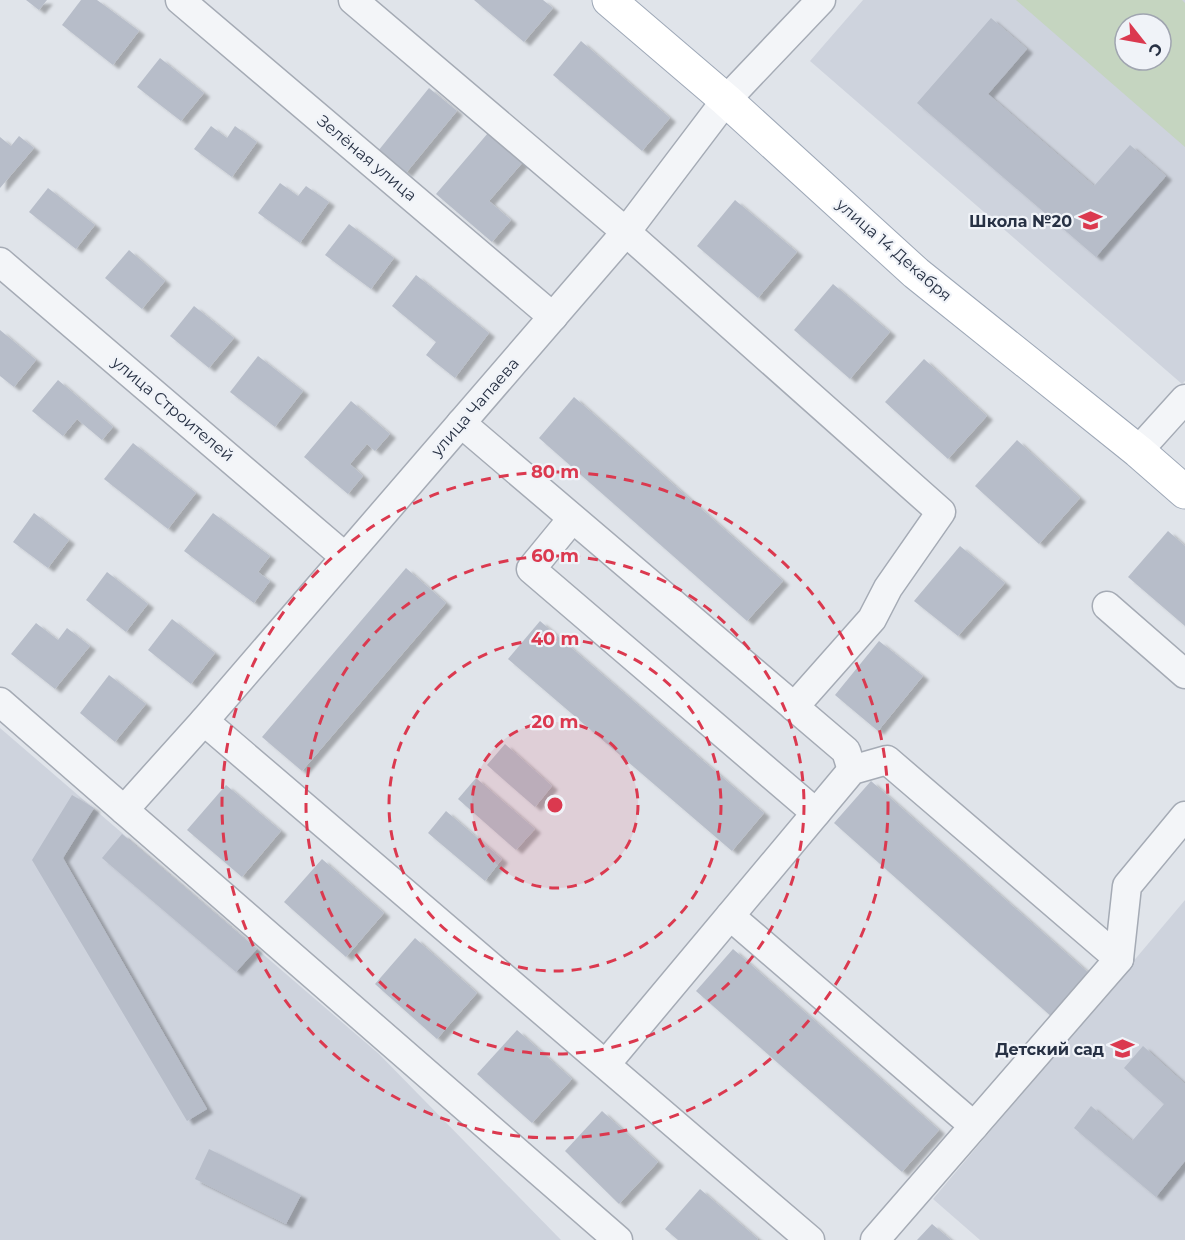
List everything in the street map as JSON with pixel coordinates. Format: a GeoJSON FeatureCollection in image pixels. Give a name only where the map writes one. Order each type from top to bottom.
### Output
{"type":"FeatureCollection","features":[{"type":"Feature","properties":{"kind":"main road","name":"улица 14 Декабря"},"geometry":{"type":"LineString","coordinates":[[609,0],[726,100],[916,273],[1138,451],[1185,492]]}},
{"type":"Feature","properties":{"kind":"street","name":"Зелёная улица"},"geometry":{"type":"LineString","coordinates":[[180,0],[553,317]]}},
{"type":"Feature","properties":{"kind":"street"},"geometry":{"type":"LineString","coordinates":[[353,0],[626,232],[941,512],[888,588],[872,619],[794,707]]}},
{"type":"Feature","properties":{"kind":"street","name":"улица Чапаева"},"geometry":{"type":"LineString","coordinates":[[124,810],[204,721],[626,232],[726,100],[821,0]]}},
{"type":"Feature","properties":{"kind":"street","name":"улица Строителей"},"geometry":{"type":"LineString","coordinates":[[0,262],[345,557]]}},
{"type":"Feature","properties":{"kind":"street"},"geometry":{"type":"LineString","coordinates":[[1138,451],[1185,399]]}},
{"type":"Feature","properties":{"kind":"street"},"geometry":{"type":"LineString","coordinates":[[461,423],[846,751],[852,770]]}},
{"type":"Feature","properties":{"kind":"street"},"geometry":{"type":"LineString","coordinates":[[572,519],[531,569],[816,813]]}},
{"type":"Feature","properties":{"kind":"street"},"geometry":{"type":"LineString","coordinates":[[1107,606],[1185,674]]}},
{"type":"Feature","properties":{"kind":"street"},"geometry":{"type":"LineString","coordinates":[[0,702],[618,1240]]}},
{"type":"Feature","properties":{"kind":"street"},"geometry":{"type":"LineString","coordinates":[[204,721],[606,1064],[798,1236]]}},
{"type":"Feature","properties":{"kind":"street"},"geometry":{"type":"LineString","coordinates":[[606,1064],[852,770],[886,760],[1119,959]]}},
{"type":"Feature","properties":{"kind":"street"},"geometry":{"type":"LineString","coordinates":[[875,1240],[1119,959],[1127,886],[1185,816]]}},
{"type":"Feature","properties":{"kind":"street"},"geometry":{"type":"LineString","coordinates":[[730,916],[974,1126]]}},
{"type":"Feature","properties":{"kind":"shaded area","name":"Школа №20"},"geometry":{"type":"Polygon","coordinates":[[[863,0],[1185,0],[1185,381],[1182,384],[810,61],[863,0]]]}},
{"type":"Feature","properties":{"kind":"shaded area"},"geometry":{"type":"Polygon","coordinates":[[[0,728],[379,1054],[561,1240],[0,1240],[0,728]]]}},
{"type":"Feature","properties":{"kind":"shaded area","name":"Детский сад"},"geometry":{"type":"Polygon","coordinates":[[[1185,900],[1185,1240],[980,1240],[933,1199],[1185,900]]]}},
{"type":"Feature","properties":{"kind":"green space"},"geometry":{"type":"Polygon","coordinates":[[[1016,0],[1182,0],[1185,3],[1185,147],[1016,0]]]}},
{"type":"Feature","properties":{"kind":"building"},"geometry":{"type":"Polygon","coordinates":[[[26,0],[47,0],[39,10],[26,0]]]}},
{"type":"Feature","properties":{"kind":"building"},"geometry":{"type":"Polygon","coordinates":[[[81,0],[97,0],[139,31],[113,65],[62,25],[81,0]]]}},
{"type":"Feature","properties":{"kind":"building"},"geometry":{"type":"Polygon","coordinates":[[[474,0],[543,0],[553,8],[524,42],[474,0]]]}},
{"type":"Feature","properties":{"kind":"building"},"geometry":{"type":"Polygon","coordinates":[[[991,18],[1027,49],[988,94],[1094,186],[1130,145],[1166,176],[1096,257],[917,103],[991,18]]]}},
{"type":"Feature","properties":{"kind":"building"},"geometry":{"type":"Polygon","coordinates":[[[581,41],[670,118],[642,151],[553,75],[581,41]]]}},
{"type":"Feature","properties":{"kind":"building"},"geometry":{"type":"Polygon","coordinates":[[[160,58],[204,93],[181,121],[137,87],[160,58]]]}},
{"type":"Feature","properties":{"kind":"building"},"geometry":{"type":"Polygon","coordinates":[[[429,88],[457,111],[406,173],[378,151],[429,88]]]}},
{"type":"Feature","properties":{"kind":"building"},"geometry":{"type":"Polygon","coordinates":[[[211,126],[227,138],[235,126],[257,142],[232,177],[194,149],[211,126]]]}},
{"type":"Feature","properties":{"kind":"building"},"geometry":{"type":"Polygon","coordinates":[[[488,133],[523,162],[489,201],[511,220],[492,242],[436,194],[488,133]]]}},
{"type":"Feature","properties":{"kind":"building"},"geometry":{"type":"Polygon","coordinates":[[[19,136],[34,148],[0,188],[0,137],[11,146],[19,136]]]}},
{"type":"Feature","properties":{"kind":"building"},"geometry":{"type":"Polygon","coordinates":[[[280,183],[298,196],[306,186],[329,202],[300,243],[258,213],[280,183]]]}},
{"type":"Feature","properties":{"kind":"building"},"geometry":{"type":"Polygon","coordinates":[[[48,188],[95,225],[76,249],[29,212],[48,188]]]}},
{"type":"Feature","properties":{"kind":"building"},"geometry":{"type":"Polygon","coordinates":[[[735,200],[797,252],[758,298],[697,246],[735,200]]]}},
{"type":"Feature","properties":{"kind":"building"},"geometry":{"type":"Polygon","coordinates":[[[349,224],[394,258],[371,289],[325,255],[349,224]]]}},
{"type":"Feature","properties":{"kind":"building"},"geometry":{"type":"Polygon","coordinates":[[[129,250],[165,281],[142,309],[105,278],[129,250]]]}},
{"type":"Feature","properties":{"kind":"building"},"geometry":{"type":"Polygon","coordinates":[[[416,275],[489,333],[455,378],[426,355],[436,342],[392,306],[416,275]]]}},
{"type":"Feature","properties":{"kind":"building"},"geometry":{"type":"Polygon","coordinates":[[[833,284],[890,332],[850,379],[794,330],[833,284]]]}},
{"type":"Feature","properties":{"kind":"building"},"geometry":{"type":"Polygon","coordinates":[[[194,306],[234,338],[209,368],[170,336],[194,306]]]}},
{"type":"Feature","properties":{"kind":"building"},"geometry":{"type":"Polygon","coordinates":[[[0,330],[36,360],[14,387],[0,376],[0,330]]]}},
{"type":"Feature","properties":{"kind":"building"},"geometry":{"type":"Polygon","coordinates":[[[258,356],[303,391],[275,427],[230,392],[258,356]]]}},
{"type":"Feature","properties":{"kind":"building"},"geometry":{"type":"Polygon","coordinates":[[[924,359],[987,416],[948,459],[885,402],[924,359]]]}},
{"type":"Feature","properties":{"kind":"building"},"geometry":{"type":"Polygon","coordinates":[[[58,380],[113,427],[102,440],[77,419],[63,436],[32,411],[58,380]]]}},
{"type":"Feature","properties":{"kind":"building"},"geometry":{"type":"Polygon","coordinates":[[[574,397],[783,581],[747,621],[539,438],[574,397]]]}},
{"type":"Feature","properties":{"kind":"building"},"geometry":{"type":"Polygon","coordinates":[[[351,401],[390,434],[375,451],[367,444],[350,464],[363,476],[348,494],[304,457],[351,401]]]}},
{"type":"Feature","properties":{"kind":"building"},"geometry":{"type":"Polygon","coordinates":[[[1017,440],[1080,498],[1039,544],[975,486],[1017,440]]]}},
{"type":"Feature","properties":{"kind":"building"},"geometry":{"type":"Polygon","coordinates":[[[133,443],[196,493],[168,529],[104,479],[133,443]]]}},
{"type":"Feature","properties":{"kind":"building"},"geometry":{"type":"Polygon","coordinates":[[[34,513],[69,540],[48,568],[13,542],[34,513]]]}},
{"type":"Feature","properties":{"kind":"building"},"geometry":{"type":"Polygon","coordinates":[[[213,513],[270,556],[258,572],[270,581],[254,603],[184,551],[213,513]]]}},
{"type":"Feature","properties":{"kind":"building"},"geometry":{"type":"Polygon","coordinates":[[[1168,531],[1185,546],[1185,626],[1128,577],[1168,531]]]}},
{"type":"Feature","properties":{"kind":"building"},"geometry":{"type":"Polygon","coordinates":[[[960,546],[1005,583],[958,636],[914,601],[960,546]]]}},
{"type":"Feature","properties":{"kind":"building"},"geometry":{"type":"Polygon","coordinates":[[[406,568],[446,603],[302,771],[262,737],[406,568]]]}},
{"type":"Feature","properties":{"kind":"building"},"geometry":{"type":"Polygon","coordinates":[[[107,572],[148,604],[126,632],[86,600],[107,572]]]}},
{"type":"Feature","properties":{"kind":"building"},"geometry":{"type":"Polygon","coordinates":[[[172,619],[215,653],[191,684],[148,650],[172,619]]]}},
{"type":"Feature","properties":{"kind":"building"},"geometry":{"type":"Polygon","coordinates":[[[540,621],[764,813],[732,851],[508,659],[540,621]]]}},
{"type":"Feature","properties":{"kind":"building"},"geometry":{"type":"Polygon","coordinates":[[[36,623],[58,640],[67,628],[90,646],[55,689],[11,654],[36,623]]]}},
{"type":"Feature","properties":{"kind":"building"},"geometry":{"type":"Polygon","coordinates":[[[879,641],[923,676],[878,731],[835,695],[879,641]]]}},
{"type":"Feature","properties":{"kind":"building"},"geometry":{"type":"Polygon","coordinates":[[[109,675],[146,704],[115,742],[80,713],[109,675]]]}},
{"type":"Feature","properties":{"kind":"building"},"geometry":{"type":"Polygon","coordinates":[[[505,744],[552,786],[535,807],[487,765],[505,744]]]}},
{"type":"Feature","properties":{"kind":"building"},"geometry":{"type":"Polygon","coordinates":[[[476,778],[535,829],[516,850],[458,799],[476,778]]]}},
{"type":"Feature","properties":{"kind":"building"},"geometry":{"type":"Polygon","coordinates":[[[871,781],[1091,975],[1053,1018],[834,823],[871,781]]]}},
{"type":"Feature","properties":{"kind":"building"},"geometry":{"type":"Polygon","coordinates":[[[226,785],[281,831],[242,877],[187,830],[226,785]]]}},
{"type":"Feature","properties":{"kind":"building"},"geometry":{"type":"Polygon","coordinates":[[[72,795],[94,808],[63,858],[207,1109],[187,1121],[32,860],[72,795]]]}},
{"type":"Feature","properties":{"kind":"building"},"geometry":{"type":"Polygon","coordinates":[[[446,811],[502,859],[485,881],[428,833],[446,811]]]}},
{"type":"Feature","properties":{"kind":"building"},"geometry":{"type":"Polygon","coordinates":[[[122,834],[257,949],[236,972],[102,858],[122,834]]]}},
{"type":"Feature","properties":{"kind":"building"},"geometry":{"type":"Polygon","coordinates":[[[322,859],[384,913],[346,957],[284,902],[322,859]]]}},
{"type":"Feature","properties":{"kind":"building"},"geometry":{"type":"Polygon","coordinates":[[[415,938],[477,993],[437,1039],[375,984],[415,938]]]}},
{"type":"Feature","properties":{"kind":"building"},"geometry":{"type":"Polygon","coordinates":[[[733,949],[939,1130],[902,1172],[696,991],[733,949]]]}},
{"type":"Feature","properties":{"kind":"building"},"geometry":{"type":"Polygon","coordinates":[[[517,1030],[572,1079],[532,1123],[477,1074],[517,1030]]]}},
{"type":"Feature","properties":{"kind":"building"},"geometry":{"type":"Polygon","coordinates":[[[1143,1046],[1185,1084],[1185,1161],[1156,1197],[1074,1128],[1091,1106],[1132,1141],[1164,1104],[1124,1068],[1143,1046]]]}},
{"type":"Feature","properties":{"kind":"building"},"geometry":{"type":"Polygon","coordinates":[[[602,1111],[658,1162],[619,1204],[565,1151],[602,1111]]]}},
{"type":"Feature","properties":{"kind":"building"},"geometry":{"type":"Polygon","coordinates":[[[209,1149],[301,1195],[286,1224],[195,1179],[209,1149]]]}},
{"type":"Feature","properties":{"kind":"building"},"geometry":{"type":"Polygon","coordinates":[[[700,1189],[758,1239],[678,1240],[665,1229],[700,1189]]]}},
{"type":"Feature","properties":{"kind":"building"},"geometry":{"type":"Polygon","coordinates":[[[932,1224],[951,1240],[917,1240],[932,1224]]]}},
{"type":"Feature","properties":{"kind":"place","name":"Школа №20"},"geometry":{"type":"Point","coordinates":[1090,221]}},
{"type":"Feature","properties":{"kind":"place","name":"Детский сад"},"geometry":{"type":"Point","coordinates":[1122,1049]}}]}
